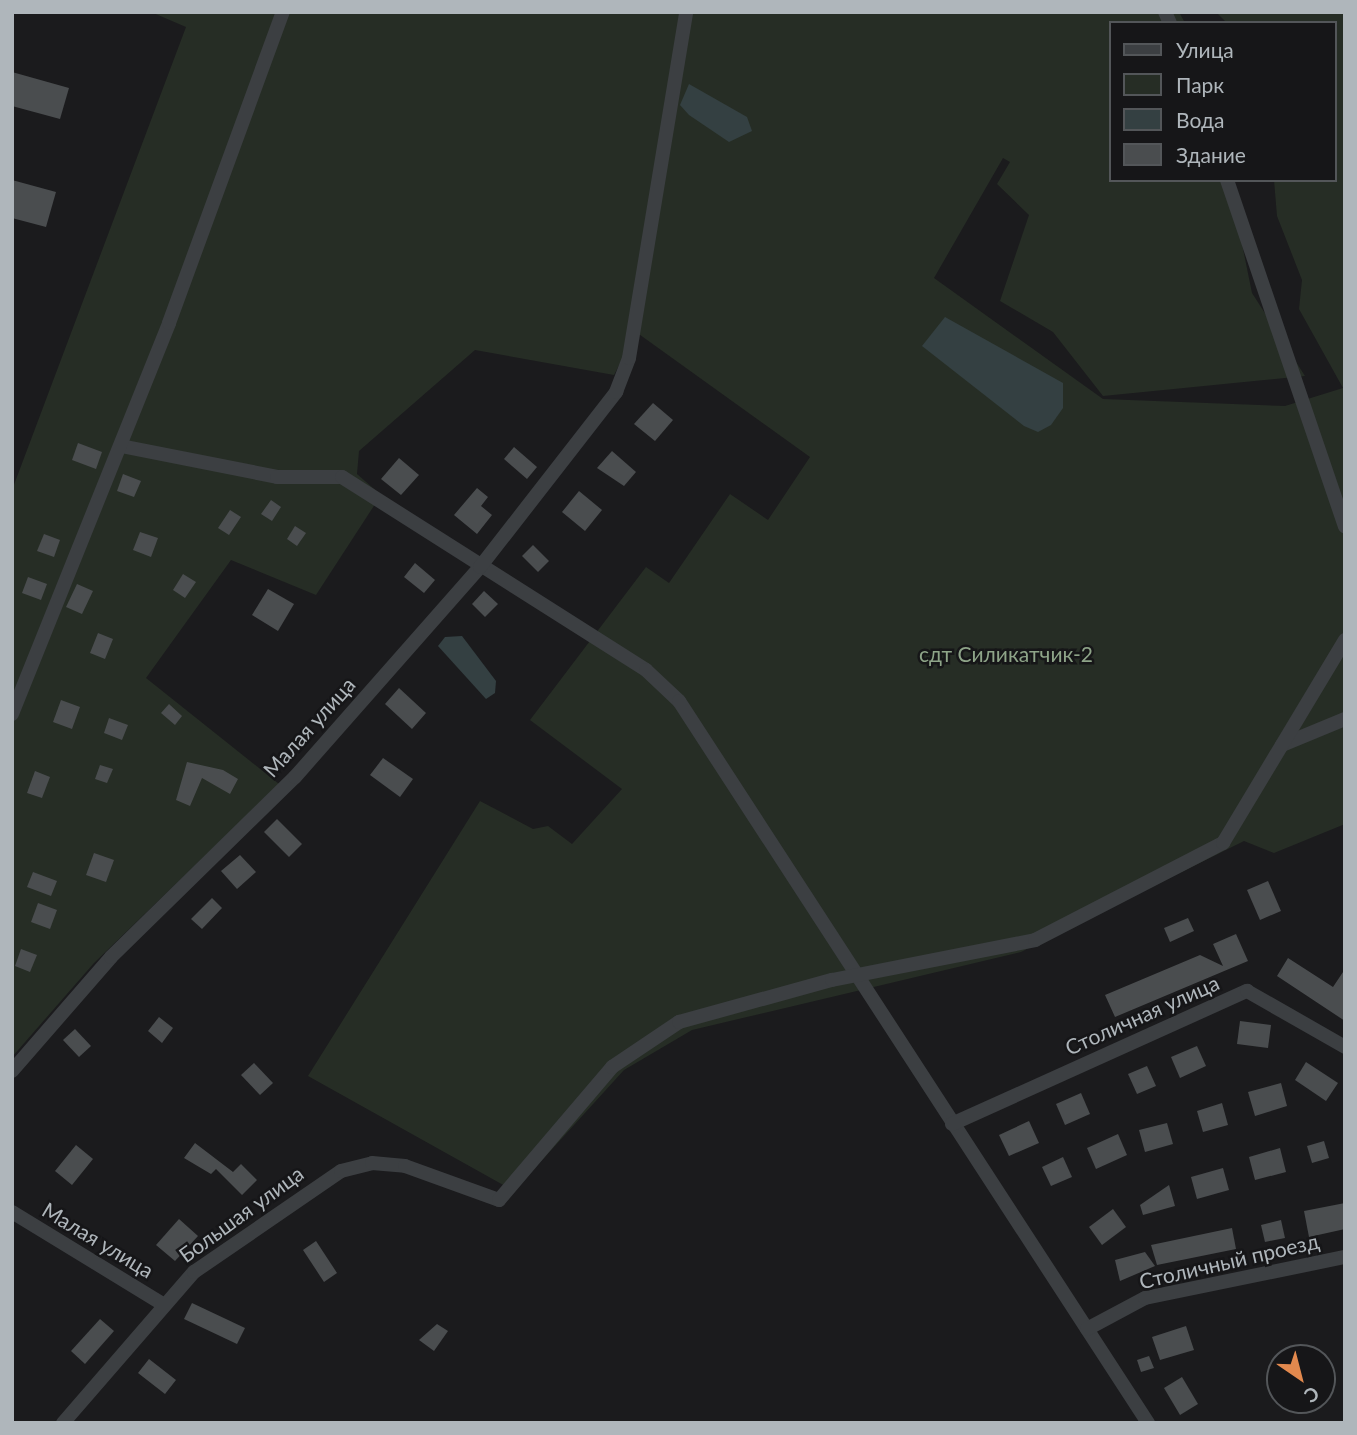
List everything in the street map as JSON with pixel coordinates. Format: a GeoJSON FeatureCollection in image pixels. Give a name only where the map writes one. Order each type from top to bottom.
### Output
{"type":"FeatureCollection","features":[{"type":"Feature","properties":{"kind":"street"},"geometry":{"type":"LineString","coordinates":[[12,714],[121,446],[283,12]]}},
{"type":"Feature","properties":{"kind":"street","name":"Малая улица"},"geometry":{"type":"LineString","coordinates":[[12,1071],[111,957],[295,777],[480,567],[616,392],[629,358],[686,12]]}},
{"type":"Feature","properties":{"kind":"street"},"geometry":{"type":"LineString","coordinates":[[1228,182],[1345,526]]}},
{"type":"Feature","properties":{"kind":"street"},"geometry":{"type":"LineString","coordinates":[[121,446],[277,477],[342,477],[646,670],[679,701],[855,976],[1149,1423]]}},
{"type":"Feature","properties":{"kind":"street"},"geometry":{"type":"LineString","coordinates":[[855,976],[1035,940],[1223,843],[1345,640]]}},
{"type":"Feature","properties":{"kind":"street"},"geometry":{"type":"LineString","coordinates":[[1282,745],[1345,719]]}},
{"type":"Feature","properties":{"kind":"street","name":"Большая улица"},"geometry":{"type":"LineString","coordinates":[[63,1423],[161,1303],[194,1272],[341,1171],[372,1163],[405,1166],[499,1200],[612,1067],[679,1021],[855,976]]}},
{"type":"Feature","properties":{"kind":"street","name":"Столичная улица"},"geometry":{"type":"LineString","coordinates":[[952,1124],[1247,991],[1345,1046]]}},
{"type":"Feature","properties":{"kind":"street","name":"Малая улица"},"geometry":{"type":"LineString","coordinates":[[12,1212],[161,1303]]}},
{"type":"Feature","properties":{"kind":"street","name":"Столичный проезд"},"geometry":{"type":"LineString","coordinates":[[1087,1329],[1145,1298],[1345,1257]]}},
{"type":"Feature","properties":{"kind":"green space","name":"сдт Силикатчик-2"},"geometry":{"type":"Polygon","coordinates":[[[151,12],[1179,12],[1184,21],[1108,21],[1108,182],[1229,182],[1252,293],[1305,376],[1103,396],[1053,332],[1000,301],[1029,215],[997,184],[1010,162],[1003,158],[934,278],[1103,399],[1285,406],[1343,388],[1299,309],[1302,280],[1277,216],[1274,182],[1336,182],[1336,21],[1225,21],[1216,12],[1345,12],[1345,824],[1274,853],[1244,841],[1021,952],[692,1030],[624,1070],[514,1191],[308,1076],[480,801],[533,829],[548,826],[572,844],[622,789],[530,720],[646,567],[669,583],[730,494],[768,520],[810,457],[636,332],[614,375],[475,350],[359,451],[357,474],[381,495],[316,595],[231,560],[146,678],[279,784],[94,963],[12,1057],[12,490],[186,27],[151,12]]]}},
{"type":"Feature","properties":{"kind":"water"},"geometry":{"type":"Polygon","coordinates":[[[689,84],[747,117],[752,131],[729,142],[689,115],[680,105],[689,84]]]}},
{"type":"Feature","properties":{"kind":"water"},"geometry":{"type":"Polygon","coordinates":[[[945,317],[1063,383],[1063,408],[1051,425],[1038,432],[1024,426],[922,346],[945,317]]]}},
{"type":"Feature","properties":{"kind":"water"},"geometry":{"type":"Polygon","coordinates":[[[462,636],[496,681],[495,693],[486,699],[438,646],[445,637],[462,636]]]}},
{"type":"Feature","properties":{"kind":"building"},"geometry":{"type":"Polygon","coordinates":[[[12,72],[69,88],[60,119],[12,106],[12,72]]]}},
{"type":"Feature","properties":{"kind":"building"},"geometry":{"type":"Polygon","coordinates":[[[12,180],[56,192],[46,227],[12,218],[12,180]]]}},
{"type":"Feature","properties":{"kind":"building"},"geometry":{"type":"Polygon","coordinates":[[[653,403],[673,420],[655,441],[634,424],[653,403]]]}},
{"type":"Feature","properties":{"kind":"building"},"geometry":{"type":"Polygon","coordinates":[[[78,443],[102,452],[96,469],[72,460],[78,443]]]}},
{"type":"Feature","properties":{"kind":"building"},"geometry":{"type":"Polygon","coordinates":[[[514,447],[537,467],[527,479],[504,459],[514,447]]]}},
{"type":"Feature","properties":{"kind":"building"},"geometry":{"type":"Polygon","coordinates":[[[612,451],[636,472],[624,486],[597,468],[612,451]]]}},
{"type":"Feature","properties":{"kind":"building"},"geometry":{"type":"Polygon","coordinates":[[[399,458],[419,475],[401,495],[381,479],[399,458]]]}},
{"type":"Feature","properties":{"kind":"building"},"geometry":{"type":"Polygon","coordinates":[[[123,474],[141,481],[134,497],[117,491],[123,474]]]}},
{"type":"Feature","properties":{"kind":"building"},"geometry":{"type":"Polygon","coordinates":[[[477,488],[488,497],[481,506],[492,515],[477,534],[454,515],[477,488]]]}},
{"type":"Feature","properties":{"kind":"building"},"geometry":{"type":"Polygon","coordinates":[[[579,491],[602,510],[585,531],[562,512],[579,491]]]}},
{"type":"Feature","properties":{"kind":"building"},"geometry":{"type":"Polygon","coordinates":[[[271,500],[281,507],[272,521],[261,514],[271,500]]]}},
{"type":"Feature","properties":{"kind":"building"},"geometry":{"type":"Polygon","coordinates":[[[230,510],[241,517],[229,535],[218,528],[230,510]]]}},
{"type":"Feature","properties":{"kind":"building"},"geometry":{"type":"Polygon","coordinates":[[[295,526],[306,533],[297,546],[287,539],[295,526]]]}},
{"type":"Feature","properties":{"kind":"building"},"geometry":{"type":"Polygon","coordinates":[[[140,532],[158,538],[151,557],[133,550],[140,532]]]}},
{"type":"Feature","properties":{"kind":"building"},"geometry":{"type":"Polygon","coordinates":[[[44,534],[60,540],[54,557],[37,551],[44,534]]]}},
{"type":"Feature","properties":{"kind":"building"},"geometry":{"type":"Polygon","coordinates":[[[533,545],[549,561],[538,572],[522,556],[533,545]]]}},
{"type":"Feature","properties":{"kind":"building"},"geometry":{"type":"Polygon","coordinates":[[[415,563],[435,580],[424,593],[404,577],[415,563]]]}},
{"type":"Feature","properties":{"kind":"building"},"geometry":{"type":"Polygon","coordinates":[[[183,574],[196,582],[185,598],[173,590],[183,574]]]}},
{"type":"Feature","properties":{"kind":"building"},"geometry":{"type":"Polygon","coordinates":[[[28,577],[47,584],[41,600],[22,593],[28,577]]]}},
{"type":"Feature","properties":{"kind":"building"},"geometry":{"type":"Polygon","coordinates":[[[77,584],[93,591],[82,614],[66,607],[77,584]]]}},
{"type":"Feature","properties":{"kind":"building"},"geometry":{"type":"Polygon","coordinates":[[[268,589],[294,604],[278,631],[252,615],[268,589]]]}},
{"type":"Feature","properties":{"kind":"building"},"geometry":{"type":"Polygon","coordinates":[[[484,591],[498,604],[485,617],[472,604],[484,591]]]}},
{"type":"Feature","properties":{"kind":"building"},"geometry":{"type":"Polygon","coordinates":[[[98,633],[113,639],[105,659],[90,653],[98,633]]]}},
{"type":"Feature","properties":{"kind":"building"},"geometry":{"type":"Polygon","coordinates":[[[399,688],[426,713],[412,729],[385,704],[399,688]]]}},
{"type":"Feature","properties":{"kind":"building"},"geometry":{"type":"Polygon","coordinates":[[[61,700],[80,707],[72,729],[53,722],[61,700]]]}},
{"type":"Feature","properties":{"kind":"building"},"geometry":{"type":"Polygon","coordinates":[[[169,704],[182,716],[175,725],[161,713],[169,704]]]}},
{"type":"Feature","properties":{"kind":"building"},"geometry":{"type":"Polygon","coordinates":[[[109,718],[128,725],[122,740],[104,733],[109,718]]]}},
{"type":"Feature","properties":{"kind":"building"},"geometry":{"type":"Polygon","coordinates":[[[383,758],[413,779],[400,797],[370,775],[383,758]]]}},
{"type":"Feature","properties":{"kind":"building"},"geometry":{"type":"Polygon","coordinates":[[[187,762],[223,770],[238,779],[230,794],[202,778],[190,806],[176,800],[187,762]]]}},
{"type":"Feature","properties":{"kind":"building"},"geometry":{"type":"Polygon","coordinates":[[[100,765],[113,769],[107,783],[95,779],[100,765]]]}},
{"type":"Feature","properties":{"kind":"building"},"geometry":{"type":"Polygon","coordinates":[[[35,771],[50,777],[42,798],[27,793],[35,771]]]}},
{"type":"Feature","properties":{"kind":"building"},"geometry":{"type":"Polygon","coordinates":[[[277,819],[302,844],[289,857],[264,832],[277,819]]]}},
{"type":"Feature","properties":{"kind":"building"},"geometry":{"type":"Polygon","coordinates":[[[94,853],[114,860],[106,882],[86,875],[94,853]]]}},
{"type":"Feature","properties":{"kind":"building"},"geometry":{"type":"Polygon","coordinates":[[[240,855],[256,872],[237,889],[221,871],[240,855]]]}},
{"type":"Feature","properties":{"kind":"building"},"geometry":{"type":"Polygon","coordinates":[[[33,872],[57,881],[51,896],[27,887],[33,872]]]}},
{"type":"Feature","properties":{"kind":"building"},"geometry":{"type":"Polygon","coordinates":[[[1268,881],[1281,911],[1260,920],[1247,890],[1268,881]]]}},
{"type":"Feature","properties":{"kind":"building"},"geometry":{"type":"Polygon","coordinates":[[[212,898],[222,908],[202,929],[191,919],[212,898]]]}},
{"type":"Feature","properties":{"kind":"building"},"geometry":{"type":"Polygon","coordinates":[[[38,903],[57,910],[50,929],[31,922],[38,903]]]}},
{"type":"Feature","properties":{"kind":"building"},"geometry":{"type":"Polygon","coordinates":[[[1188,918],[1194,931],[1170,942],[1164,928],[1188,918]]]}},
{"type":"Feature","properties":{"kind":"building"},"geometry":{"type":"Polygon","coordinates":[[[1236,934],[1248,961],[1115,1017],[1105,995],[1200,955],[1223,966],[1213,944],[1236,934]]]}},
{"type":"Feature","properties":{"kind":"building"},"geometry":{"type":"Polygon","coordinates":[[[21,949],[37,955],[30,972],[15,966],[21,949]]]}},
{"type":"Feature","properties":{"kind":"building"},"geometry":{"type":"Polygon","coordinates":[[[1288,958],[1333,987],[1345,969],[1345,1021],[1277,976],[1288,958]]]}},
{"type":"Feature","properties":{"kind":"building"},"geometry":{"type":"Polygon","coordinates":[[[159,1017],[173,1028],[162,1043],[148,1031],[159,1017]]]}},
{"type":"Feature","properties":{"kind":"building"},"geometry":{"type":"Polygon","coordinates":[[[1240,1021],[1271,1025],[1268,1048],[1237,1044],[1240,1021]]]}},
{"type":"Feature","properties":{"kind":"building"},"geometry":{"type":"Polygon","coordinates":[[[75,1029],[91,1046],[79,1057],[63,1040],[75,1029]]]}},
{"type":"Feature","properties":{"kind":"building"},"geometry":{"type":"Polygon","coordinates":[[[1197,1046],[1206,1066],[1180,1078],[1171,1057],[1197,1046]]]}},
{"type":"Feature","properties":{"kind":"building"},"geometry":{"type":"Polygon","coordinates":[[[1306,1062],[1338,1083],[1326,1101],[1295,1080],[1306,1062]]]}},
{"type":"Feature","properties":{"kind":"building"},"geometry":{"type":"Polygon","coordinates":[[[254,1063],[273,1083],[260,1095],[241,1075],[254,1063]]]}},
{"type":"Feature","properties":{"kind":"building"},"geometry":{"type":"Polygon","coordinates":[[[1147,1066],[1156,1086],[1137,1094],[1128,1074],[1147,1066]]]}},
{"type":"Feature","properties":{"kind":"building"},"geometry":{"type":"Polygon","coordinates":[[[1281,1083],[1287,1106],[1255,1116],[1248,1092],[1281,1083]]]}},
{"type":"Feature","properties":{"kind":"building"},"geometry":{"type":"Polygon","coordinates":[[[1081,1093],[1090,1114],[1065,1125],[1056,1104],[1081,1093]]]}},
{"type":"Feature","properties":{"kind":"building"},"geometry":{"type":"Polygon","coordinates":[[[1222,1103],[1228,1125],[1203,1132],[1197,1111],[1222,1103]]]}},
{"type":"Feature","properties":{"kind":"building"},"geometry":{"type":"Polygon","coordinates":[[[1029,1121],[1039,1143],[1009,1156],[999,1135],[1029,1121]]]}},
{"type":"Feature","properties":{"kind":"building"},"geometry":{"type":"Polygon","coordinates":[[[1167,1123],[1173,1144],[1145,1152],[1139,1130],[1167,1123]]]}},
{"type":"Feature","properties":{"kind":"building"},"geometry":{"type":"Polygon","coordinates":[[[1118,1134],[1127,1155],[1096,1169],[1087,1148],[1118,1134]]]}},
{"type":"Feature","properties":{"kind":"building"},"geometry":{"type":"Polygon","coordinates":[[[1324,1141],[1329,1158],[1312,1163],[1307,1146],[1324,1141]]]}},
{"type":"Feature","properties":{"kind":"building"},"geometry":{"type":"Polygon","coordinates":[[[195,1143],[233,1172],[241,1164],[257,1180],[242,1195],[216,1169],[211,1174],[184,1158],[195,1143]]]}},
{"type":"Feature","properties":{"kind":"building"},"geometry":{"type":"Polygon","coordinates":[[[76,1145],[93,1159],[72,1185],[55,1171],[76,1145]]]}},
{"type":"Feature","properties":{"kind":"building"},"geometry":{"type":"Polygon","coordinates":[[[1280,1148],[1286,1172],[1255,1180],[1249,1157],[1280,1148]]]}},
{"type":"Feature","properties":{"kind":"building"},"geometry":{"type":"Polygon","coordinates":[[[1063,1157],[1072,1177],[1051,1186],[1042,1167],[1063,1157]]]}},
{"type":"Feature","properties":{"kind":"building"},"geometry":{"type":"Polygon","coordinates":[[[1223,1168],[1229,1190],[1197,1199],[1191,1177],[1223,1168]]]}},
{"type":"Feature","properties":{"kind":"building"},"geometry":{"type":"Polygon","coordinates":[[[1169,1185],[1175,1206],[1143,1215],[1140,1205],[1169,1185]]]}},
{"type":"Feature","properties":{"kind":"building"},"geometry":{"type":"Polygon","coordinates":[[[1345,1203],[1345,1229],[1309,1237],[1304,1211],[1345,1203]]]}},
{"type":"Feature","properties":{"kind":"building"},"geometry":{"type":"Polygon","coordinates":[[[1113,1209],[1126,1227],[1102,1245],[1089,1227],[1113,1209]]]}},
{"type":"Feature","properties":{"kind":"building"},"geometry":{"type":"Polygon","coordinates":[[[179,1219],[198,1236],[175,1261],[156,1245],[179,1219]]]}},
{"type":"Feature","properties":{"kind":"building"},"geometry":{"type":"Polygon","coordinates":[[[1281,1220],[1285,1238],[1265,1242],[1261,1225],[1281,1220]]]}},
{"type":"Feature","properties":{"kind":"building"},"geometry":{"type":"Polygon","coordinates":[[[1232,1228],[1236,1249],[1157,1265],[1151,1245],[1232,1228]]]}},
{"type":"Feature","properties":{"kind":"building"},"geometry":{"type":"Polygon","coordinates":[[[316,1241],[337,1273],[324,1282],[303,1250],[316,1241]]]}},
{"type":"Feature","properties":{"kind":"building"},"geometry":{"type":"Polygon","coordinates":[[[1145,1252],[1155,1266],[1120,1281],[1115,1260],[1145,1252]]]}},
{"type":"Feature","properties":{"kind":"building"},"geometry":{"type":"Polygon","coordinates":[[[192,1303],[245,1328],[237,1344],[184,1319],[192,1303]]]}},
{"type":"Feature","properties":{"kind":"building"},"geometry":{"type":"Polygon","coordinates":[[[100,1319],[114,1331],[85,1364],[71,1351],[100,1319]]]}},
{"type":"Feature","properties":{"kind":"building"},"geometry":{"type":"Polygon","coordinates":[[[437,1324],[448,1331],[434,1351],[419,1340],[437,1324]]]}},
{"type":"Feature","properties":{"kind":"building"},"geometry":{"type":"Polygon","coordinates":[[[1186,1326],[1194,1350],[1160,1360],[1152,1337],[1186,1326]]]}},
{"type":"Feature","properties":{"kind":"building"},"geometry":{"type":"Polygon","coordinates":[[[1149,1356],[1154,1368],[1141,1372],[1137,1360],[1149,1356]]]}},
{"type":"Feature","properties":{"kind":"building"},"geometry":{"type":"Polygon","coordinates":[[[149,1359],[176,1380],[165,1394],[138,1373],[149,1359]]]}},
{"type":"Feature","properties":{"kind":"building"},"geometry":{"type":"Polygon","coordinates":[[[1182,1377],[1198,1404],[1180,1415],[1164,1388],[1182,1377]]]}}]}
